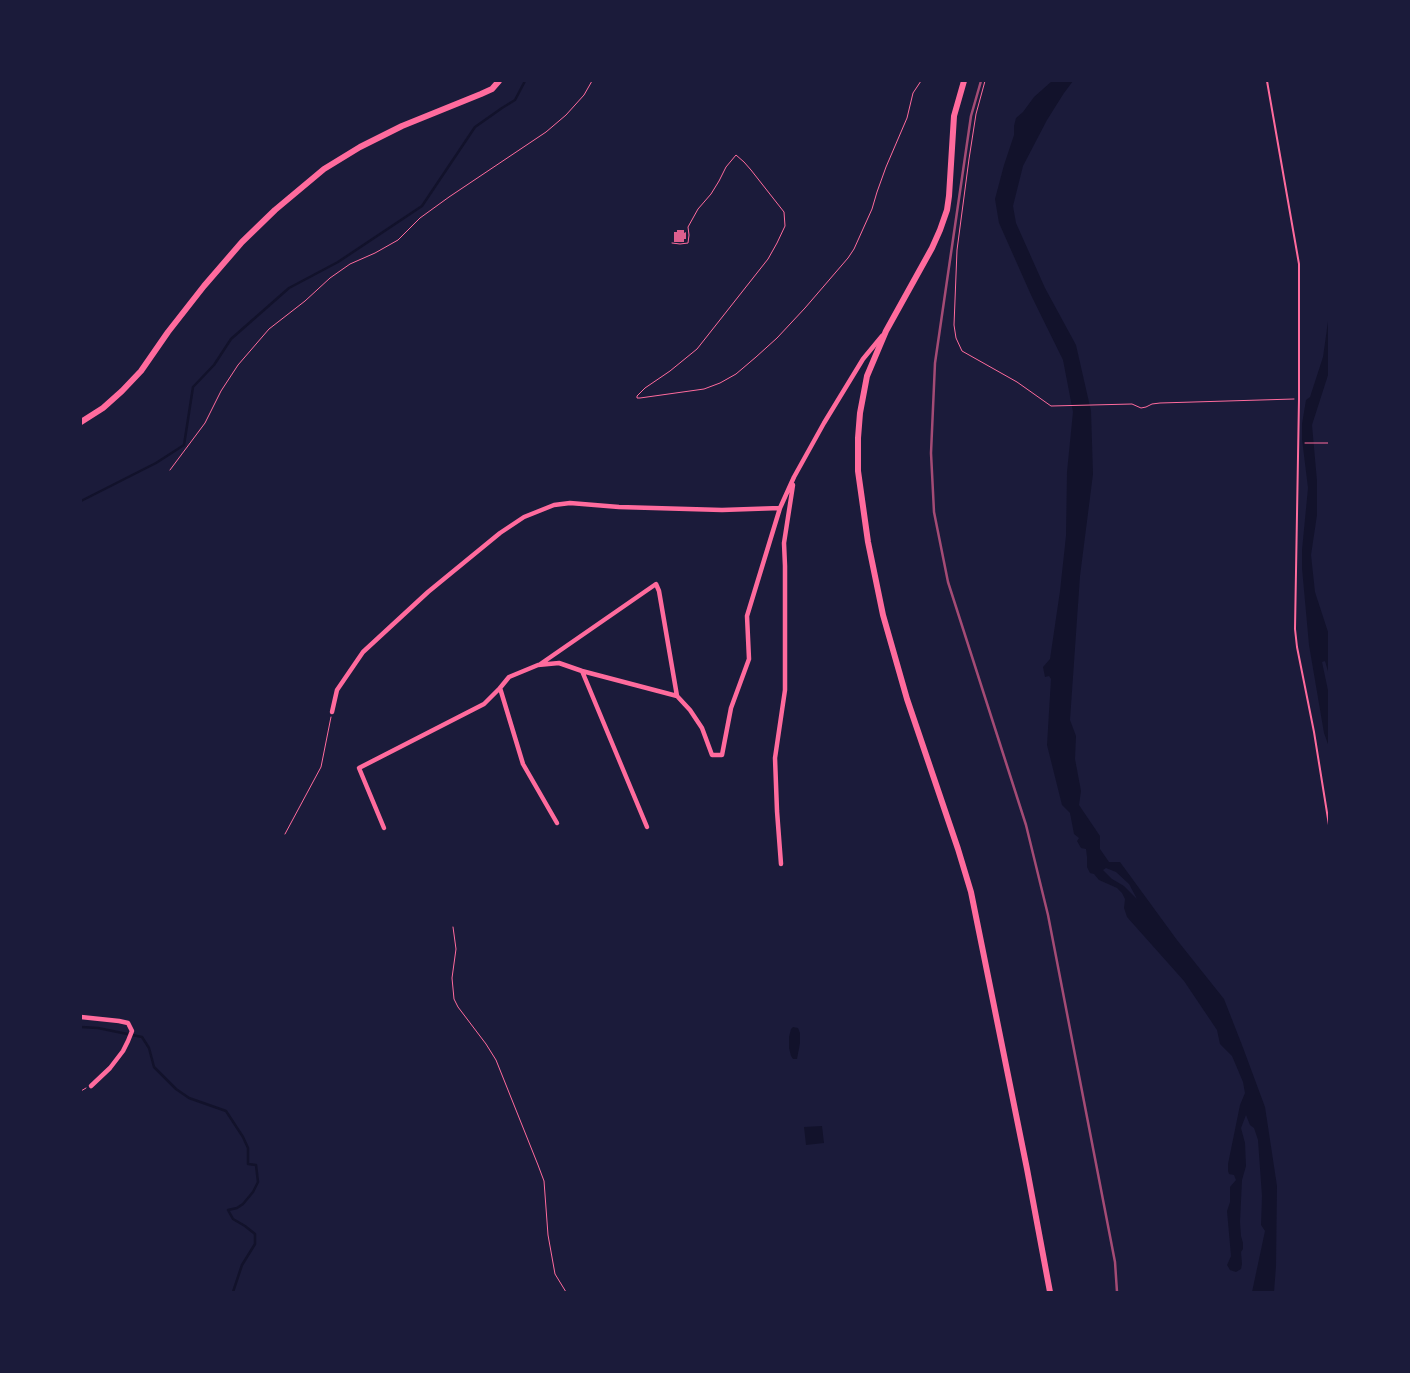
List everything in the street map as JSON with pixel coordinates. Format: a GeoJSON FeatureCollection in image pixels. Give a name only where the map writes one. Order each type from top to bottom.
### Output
{"type":"FeatureCollection","features":[{"type":"Feature","properties":{"kind":"main road"},"geometry":{"type":"LineString","coordinates":[[82,423],[103,408],[140,371],[204,286],[242,242],[275,210],[324,169],[360,147],[402,126],[492,89],[499,81]]}},
{"type":"Feature","properties":{"kind":"main road"},"geometry":{"type":"LineString","coordinates":[[964,81],[954,116],[949,196],[944,219],[932,248],[886,331],[867,376],[860,413],[858,471],[868,542],[881,606],[907,699],[971,892],[1050,1292]]}},
{"type":"Feature","properties":{"kind":"street"},"geometry":{"type":"LineString","coordinates":[[538,665],[560,663],[582,671],[677,696],[690,710],[702,728],[712,755],[722,755],[731,708],[749,659],[747,616],[780,508],[824,423],[863,359],[886,331]]}},
{"type":"Feature","properties":{"kind":"street"},"geometry":{"type":"LineString","coordinates":[[855,372],[867,376]]}},
{"type":"Feature","properties":{"kind":"street"},"geometry":{"type":"LineString","coordinates":[[781,864],[775,758],[785,690],[784,534],[794,478]]}},
{"type":"Feature","properties":{"kind":"street"},"geometry":{"type":"LineString","coordinates":[[332,712],[337,690],[363,652],[428,592],[500,533],[524,517],[554,505],[570,503],[619,508],[722,510],[780,508]]}},
{"type":"Feature","properties":{"kind":"street"},"geometry":{"type":"LineString","coordinates":[[384,828],[359,768],[484,704],[509,676],[538,665],[656,584],[659,591],[677,696]]}},
{"type":"Feature","properties":{"kind":"street"},"geometry":{"type":"LineString","coordinates":[[582,671],[648,827]]}},
{"type":"Feature","properties":{"kind":"street"},"geometry":{"type":"LineString","coordinates":[[500,688],[523,764],[557,823]]}},
{"type":"Feature","properties":{"kind":"street"},"geometry":{"type":"LineString","coordinates":[[81,1017],[128,1023],[132,1031],[123,1051],[110,1068],[91,1086]]}},
{"type":"Feature","properties":{"kind":"lane"},"geometry":{"type":"LineString","coordinates":[[1267,81],[1298,260],[1299,399],[1295,629],[1329,825]]}},
{"type":"Feature","properties":{"kind":"path"},"geometry":{"type":"LineString","coordinates":[[170,470],[205,423],[221,391],[238,365],[270,329],[330,278],[350,264],[398,240],[420,218],[546,132],[566,115],[584,95],[592,81]]}},
{"type":"Feature","properties":{"kind":"path"},"geometry":{"type":"LineString","coordinates":[[672,243],[688,243],[688,227],[698,209],[711,194],[730,160],[736,155],[751,170],[784,212],[784,226],[777,243],[762,266],[697,349],[637,396],[637,398],[704,389],[736,374],[778,338],[805,308],[848,258],[858,243],[872,210],[886,167],[907,118],[913,93],[921,81]]}},
{"type":"Feature","properties":{"kind":"path"},"geometry":{"type":"LineString","coordinates":[[985,81],[976,114],[957,250],[953,310],[954,331],[962,351],[1038,395],[1047,404],[1054,406],[1132,404],[1141,408],[1160,403],[1299,399]]}},
{"type":"Feature","properties":{"kind":"path"},"geometry":{"type":"LineString","coordinates":[[1302,443],[1329,443]]}},
{"type":"Feature","properties":{"kind":"path"},"geometry":{"type":"LineString","coordinates":[[284,834],[321,767],[332,712]]}},
{"type":"Feature","properties":{"kind":"path"},"geometry":{"type":"LineString","coordinates":[[453,927],[456,949],[452,978],[454,999],[496,1060],[538,1165],[544,1182],[548,1235],[555,1274],[566,1292]]}},
{"type":"Feature","properties":{"kind":"shaded area"},"geometry":{"type":"Polygon","coordinates":[[[1052,81],[1073,81],[1047,120],[1023,166],[1013,206],[1016,223],[1045,288],[1076,345],[1091,411],[1093,474],[1080,576],[1070,720],[1076,736],[1075,759],[1081,791],[1079,805],[1100,836],[1100,849],[1109,862],[1120,862],[1177,940],[1224,999],[1265,1107],[1277,1186],[1274,1292],[1252,1292],[1265,1231],[1261,1225],[1262,1196],[1258,1140],[1254,1128],[1250,1125],[1246,1115],[1241,1128],[1245,1143],[1246,1166],[1242,1180],[1240,1222],[1243,1243],[1241,1252],[1242,1264],[1241,1269],[1236,1272],[1230,1270],[1227,1265],[1231,1256],[1227,1211],[1230,1202],[1230,1187],[1236,1180],[1234,1175],[1229,1174],[1228,1164],[1240,1105],[1245,1093],[1243,1082],[1232,1056],[1220,1044],[1217,1030],[1184,981],[1127,917],[1124,908],[1125,899],[1122,893],[1117,888],[1099,880],[1094,874],[1090,873],[1087,867],[1086,849],[1081,848],[1077,841],[1079,838],[1074,834],[1070,813],[1062,805],[1047,745],[1051,679],[1049,676],[1045,677],[1043,667],[1050,659],[1060,591],[1066,536],[1067,472],[1073,412],[1063,360],[999,223],[995,199],[1014,135],[1016,118],[1034,97],[1052,81]],[[1106,868],[1103,870],[1137,899],[1129,884],[1116,872],[1106,868]]]}},
{"type":"Feature","properties":{"kind":"shaded area"},"geometry":{"type":"Polygon","coordinates":[[[1329,314],[1329,372],[1312,425],[1317,481],[1317,515],[1311,555],[1315,592],[1329,635],[1329,675],[1325,661],[1322,662],[1329,695],[1329,747],[1324,733],[1309,645],[1302,568],[1308,488],[1302,424],[1306,400],[1310,397],[1323,357],[1329,314]]]}},
{"type":"Feature","properties":{"kind":"shaded area"},"geometry":{"type":"Polygon","coordinates":[[[793,1027],[798,1028],[800,1033],[797,1059],[793,1059],[789,1048],[789,1037],[793,1027]]]}},
{"type":"Feature","properties":{"kind":"shaded area"},"geometry":{"type":"Polygon","coordinates":[[[822,1126],[824,1143],[806,1145],[804,1127],[822,1126]]]}},
{"type":"Feature","properties":{"kind":"building"},"geometry":{"type":"Polygon","coordinates":[[[677,230],[684,230],[684,233],[686,232],[684,242],[674,242],[674,232],[677,232],[677,230]]]}},
{"type":"Feature","properties":{"kind":"waterway"},"geometry":{"type":"LineString","coordinates":[[81,501],[156,463],[184,445],[193,387],[214,365],[231,339],[289,288],[338,262],[422,206],[475,127],[515,100],[525,81]]}},
{"type":"Feature","properties":{"kind":"waterway"},"geometry":{"type":"LineString","coordinates":[[81,1027],[98,1028],[142,1037],[149,1048],[154,1067],[176,1089],[189,1098],[226,1111],[243,1137],[248,1148],[248,1164],[256,1165],[258,1182],[253,1192],[243,1204],[228,1210],[233,1219],[255,1234],[255,1244],[242,1265],[233,1292]]}},
{"type":"Feature","properties":{"kind":"railway"},"geometry":{"type":"LineString","coordinates":[[981,81],[971,116],[935,363],[931,453],[934,512],[948,582],[1026,825],[1048,915],[1115,1262],[1117,1292]]}}]}
